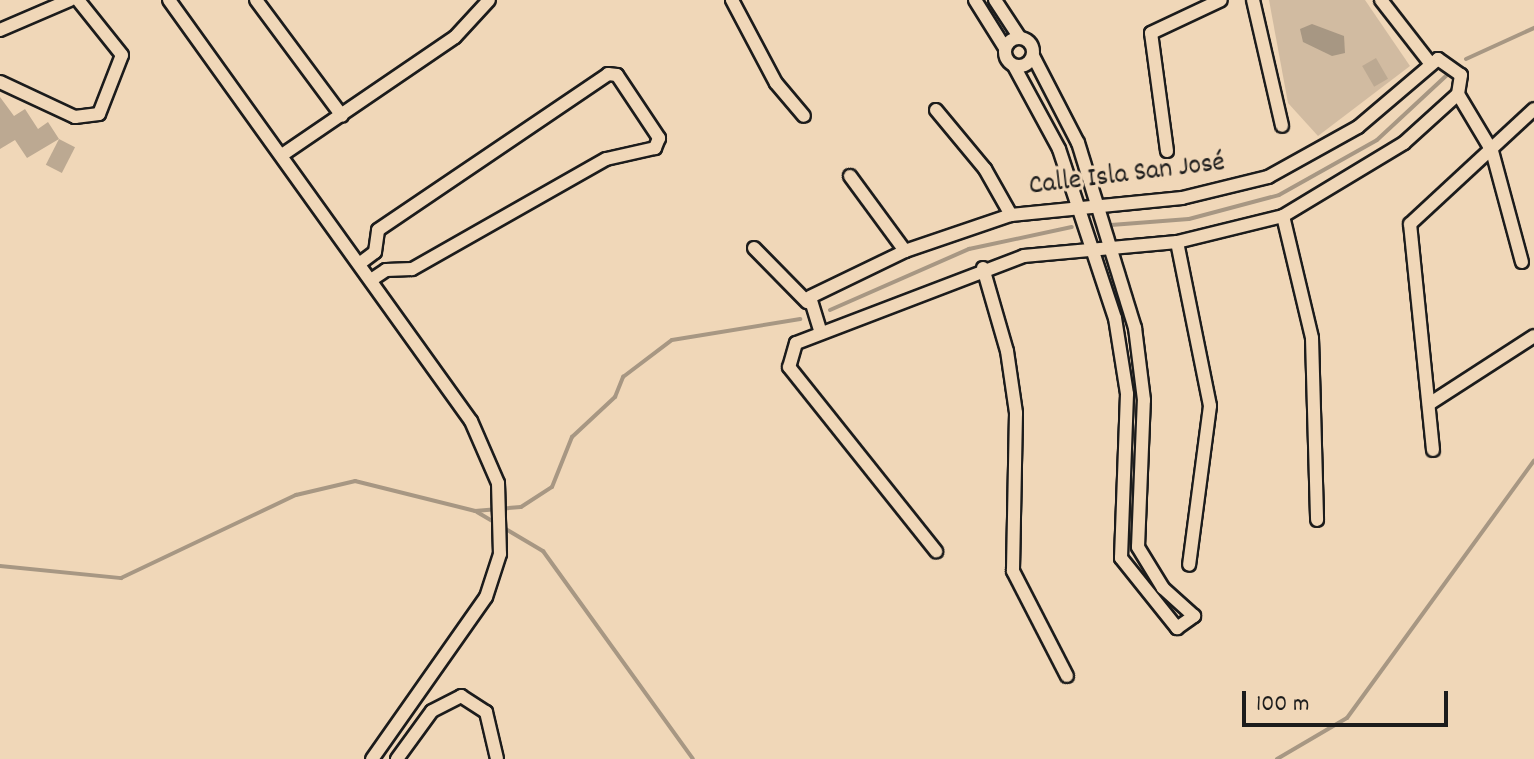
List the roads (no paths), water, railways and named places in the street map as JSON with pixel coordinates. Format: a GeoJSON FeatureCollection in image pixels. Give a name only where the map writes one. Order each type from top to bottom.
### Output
{"type":"FeatureCollection","features":[{"type":"Feature","properties":{"kind":"street"},"geometry":{"type":"LineString","coordinates":[[0,30],[70,0]]}},
{"type":"Feature","properties":{"kind":"street"},"geometry":{"type":"LineString","coordinates":[[0,82],[75,117],[99,114],[122,55],[78,0]]}},
{"type":"Feature","properties":{"kind":"street"},"geometry":{"type":"LineString","coordinates":[[169,0],[471,421],[498,483],[502,523],[486,597],[372,759]]}},
{"type":"Feature","properties":{"kind":"street"},"geometry":{"type":"LineString","coordinates":[[256,0],[342,116]]}},
{"type":"Feature","properties":{"kind":"street"},"geometry":{"type":"LineString","coordinates":[[282,155],[455,37],[489,0]]}},
{"type":"Feature","properties":{"kind":"street"},"geometry":{"type":"LineString","coordinates":[[732,0],[776,83],[804,116]]}},
{"type":"Feature","properties":{"kind":"street"},"geometry":{"type":"LineString","coordinates":[[975,0],[1051,130],[1092,245],[1127,394],[1121,558],[1177,628],[1194,616],[1163,588],[1138,547],[1141,356],[1112,245],[1067,119],[1033,56],[1002,2],[987,17]]}},
{"type":"Feature","properties":{"kind":"street"},"geometry":{"type":"LineString","coordinates":[[1167,151],[1152,55],[1155,28],[1221,0]]}},
{"type":"Feature","properties":{"kind":"street"},"geometry":{"type":"LineString","coordinates":[[1253,0],[1282,126]]}},
{"type":"Feature","properties":{"kind":"street"},"geometry":{"type":"LineString","coordinates":[[936,551],[789,367],[796,343],[820,330],[983,268],[1092,245],[1177,242],[1283,216],[1375,165],[1458,94],[1463,80],[1453,65],[1430,63],[1381,0]]}},
{"type":"Feature","properties":{"kind":"street"},"geometry":{"type":"LineString","coordinates":[[1005,48],[1020,38]]}},
{"type":"Feature","properties":{"kind":"street"},"geometry":{"type":"LineString","coordinates":[[1014,66],[1033,56]]}},
{"type":"Feature","properties":{"kind":"street","name":"Calle Isla San José"},"geometry":{"type":"LineString","coordinates":[[807,302],[905,251],[1011,215],[1078,204],[1182,198],[1268,177],[1358,127],[1430,63]]}},
{"type":"Feature","properties":{"kind":"street"},"geometry":{"type":"LineString","coordinates":[[359,264],[375,252],[378,230],[608,74],[617,75],[659,138],[655,148],[606,159],[412,269],[386,270],[371,280]]}},
{"type":"Feature","properties":{"kind":"street"},"geometry":{"type":"LineString","coordinates":[[1458,94],[1492,151],[1522,262]]}},
{"type":"Feature","properties":{"kind":"street"},"geometry":{"type":"LineString","coordinates":[[1433,450],[1407,232],[1534,109]]}},
{"type":"Feature","properties":{"kind":"street"},"geometry":{"type":"LineString","coordinates":[[936,110],[985,169],[1011,215]]}},
{"type":"Feature","properties":{"kind":"street"},"geometry":{"type":"LineString","coordinates":[[850,176],[905,251]]}},
{"type":"Feature","properties":{"kind":"street"},"geometry":{"type":"LineString","coordinates":[[1283,216],[1312,338],[1317,520]]}},
{"type":"Feature","properties":{"kind":"street"},"geometry":{"type":"LineString","coordinates":[[1177,242],[1210,406],[1189,565]]}},
{"type":"Feature","properties":{"kind":"street"},"geometry":{"type":"LineString","coordinates":[[754,248],[807,302],[820,330]]}},
{"type":"Feature","properties":{"kind":"street"},"geometry":{"type":"LineString","coordinates":[[983,268],[1007,351],[1016,413],[1013,571],[1067,676]]}},
{"type":"Feature","properties":{"kind":"street"},"geometry":{"type":"LineString","coordinates":[[1429,404],[1534,336]]}},
{"type":"Feature","properties":{"kind":"street"},"geometry":{"type":"LineString","coordinates":[[397,759],[432,711],[461,696],[486,712],[497,759]]}},
{"type":"Feature","properties":{"kind":"waterway"},"geometry":{"type":"LineString","coordinates":[[1466,59],[1534,28]]}},
{"type":"Feature","properties":{"kind":"waterway"},"geometry":{"type":"LineString","coordinates":[[1111,225],[1189,219],[1279,195],[1377,140],[1448,74]]}},
{"type":"Feature","properties":{"kind":"waterway"},"geometry":{"type":"LineString","coordinates":[[830,310],[969,249],[1072,227]]}},
{"type":"Feature","properties":{"kind":"waterway"},"geometry":{"type":"LineString","coordinates":[[0,566],[121,578],[296,495],[355,481],[475,511],[521,507],[552,487],[572,437],[615,397],[623,377],[672,340],[800,319]]}},
{"type":"Feature","properties":{"kind":"waterway"},"geometry":{"type":"LineString","coordinates":[[1277,759],[1347,718],[1534,461]]}},
{"type":"Feature","properties":{"kind":"waterway"},"geometry":{"type":"LineString","coordinates":[[477,512],[543,551],[693,759]]}}]}
